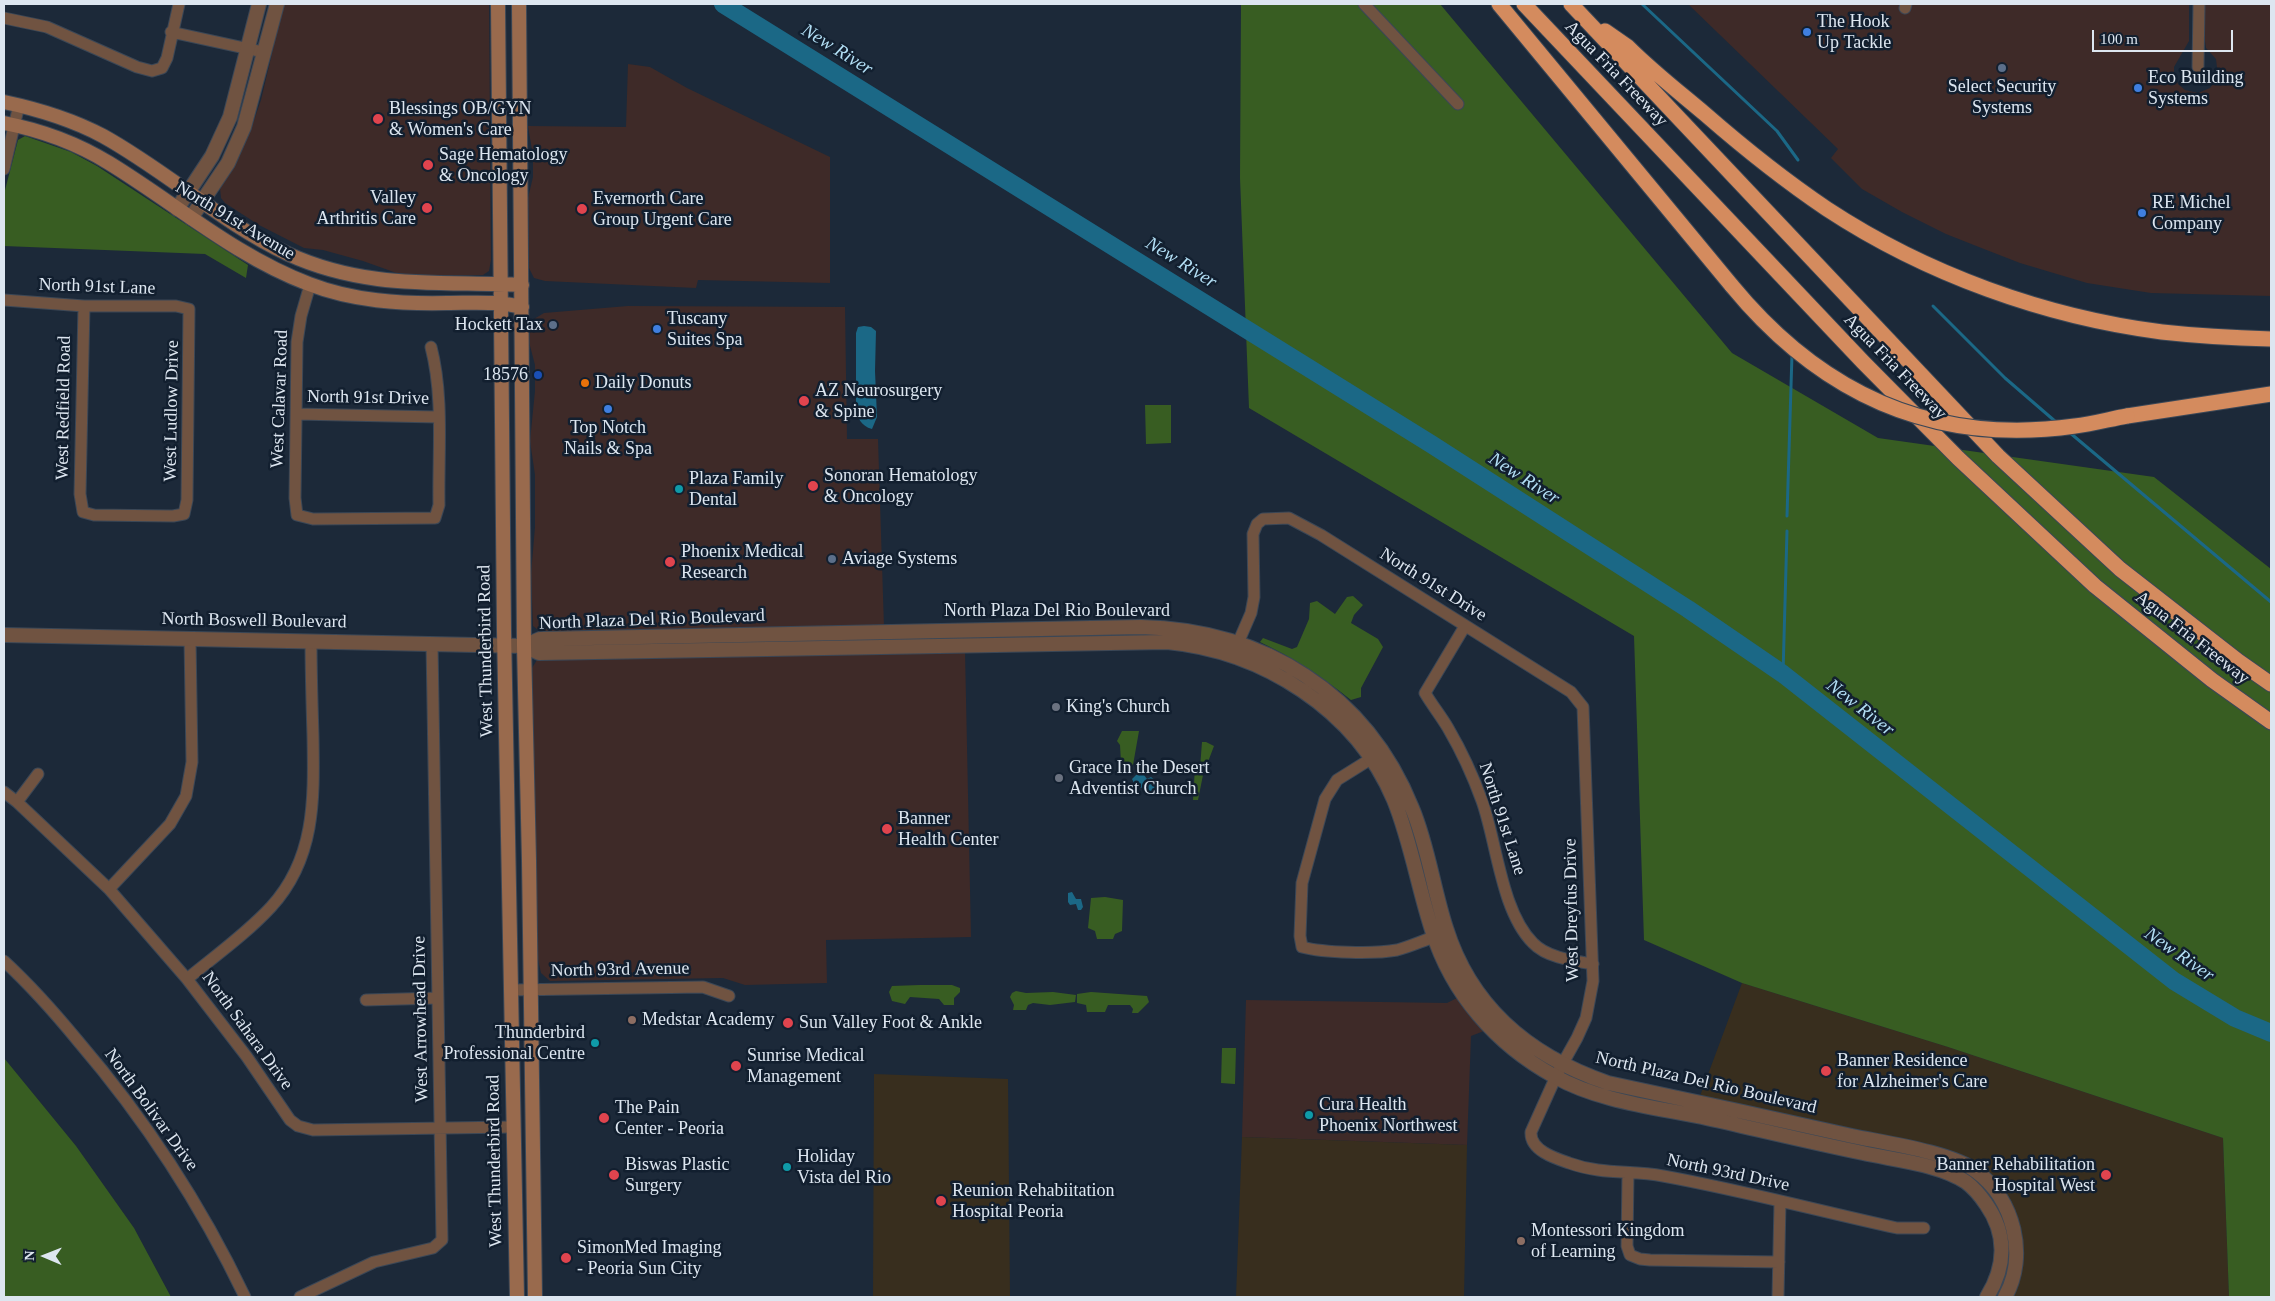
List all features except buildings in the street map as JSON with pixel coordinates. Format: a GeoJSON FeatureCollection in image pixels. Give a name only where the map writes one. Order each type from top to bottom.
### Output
{"type":"FeatureCollection","features":[{"type":"Feature","properties":{"kind":"highway"},"geometry":{"type":"LineString","coordinates":[[1499,4],[1754,313],[1806,360],[1843,386],[1889,407],[1956,425],[2012,430],[2076,426],[2271,394]]}},
{"type":"Feature","properties":{"kind":"highway","name":"Agua Fria Freeway"},"geometry":{"type":"LineString","coordinates":[[1524,4],[1863,362],[1958,458],[2095,586],[2212,680],[2271,722]]}},
{"type":"Feature","properties":{"kind":"highway"},"geometry":{"type":"LineString","coordinates":[[1574,7],[1628,47],[1770,168],[1829,210],[1918,259],[1948,273],[2015,298],[2092,318],[2169,332],[2271,339]]}},
{"type":"Feature","properties":{"kind":"highway","name":"Agua Fria Freeway"},"geometry":{"type":"LineString","coordinates":[[1574,7],[1998,456],[2120,569],[2238,662],[2271,684]]}},
{"type":"Feature","properties":{"kind":"main road","name":"West Thunderbird Road"},"geometry":{"type":"LineString","coordinates":[[498,4],[504,646],[517,1297]]}},
{"type":"Feature","properties":{"kind":"main road"},"geometry":{"type":"LineString","coordinates":[[520,4],[524,646],[536,1297]]}},
{"type":"Feature","properties":{"kind":"main road","name":"North 91st Avenue"},"geometry":{"type":"LineString","coordinates":[[4,102],[19,105],[76,124],[103,136],[259,239],[289,254],[331,269],[362,277],[405,283],[522,285]]}},
{"type":"Feature","properties":{"kind":"main road","name":"North 91st Avenue"},"geometry":{"type":"LineString","coordinates":[[9,124],[69,143],[102,159],[250,256],[310,285],[357,298],[403,303],[502,302],[522,307]]}},
{"type":"Feature","properties":{"kind":"main road"},"geometry":{"type":"LineString","coordinates":[[310,285],[330,277],[343,280],[362,277]]}},
{"type":"Feature","properties":{"kind":"main road"},"geometry":{"type":"LineString","coordinates":[[513,1127],[517,1127],[521,1132],[525,1172],[533,1196]]}},
{"type":"Feature","properties":{"kind":"street"},"geometry":{"type":"LineString","coordinates":[[4,18],[47,27],[137,67],[152,71],[162,68],[179,4]]}},
{"type":"Feature","properties":{"kind":"street"},"geometry":{"type":"LineString","coordinates":[[177,209],[212,156],[227,125],[259,4]]}},
{"type":"Feature","properties":{"kind":"street"},"geometry":{"type":"LineString","coordinates":[[191,218],[228,163],[244,127],[277,4]]}},
{"type":"Feature","properties":{"kind":"street"},"geometry":{"type":"LineString","coordinates":[[1364,4],[1458,104]]}},
{"type":"Feature","properties":{"kind":"street"},"geometry":{"type":"LineString","coordinates":[[2198,67],[2199,4]]}},
{"type":"Feature","properties":{"kind":"street"},"geometry":{"type":"LineString","coordinates":[[171,32],[263,52]]}},
{"type":"Feature","properties":{"kind":"street"},"geometry":{"type":"LineString","coordinates":[[4,169],[9,124],[19,105]]}},
{"type":"Feature","properties":{"kind":"street","name":"West Calavar Road"},"geometry":{"type":"LineString","coordinates":[[310,285],[298,329],[295,498],[297,515],[313,519],[435,518],[438,505],[438,417]]}},
{"type":"Feature","properties":{"kind":"street","name":"North 91st Lane"},"geometry":{"type":"LineString","coordinates":[[4,300],[84,306],[176,306],[190,309]]}},
{"type":"Feature","properties":{"kind":"street","name":"West Redfield Road"},"geometry":{"type":"LineString","coordinates":[[84,306],[80,494],[83,512],[94,515],[173,516],[184,514]]}},
{"type":"Feature","properties":{"kind":"street","name":"West Ludlow Drive"},"geometry":{"type":"LineString","coordinates":[[184,514],[187,500],[190,309]]}},
{"type":"Feature","properties":{"kind":"street"},"geometry":{"type":"LineString","coordinates":[[431,347],[436,366],[438,417]]}},
{"type":"Feature","properties":{"kind":"street","name":"North 91st Drive"},"geometry":{"type":"LineString","coordinates":[[296,414],[438,417]]}},
{"type":"Feature","properties":{"kind":"street","name":"North 91st Drive"},"geometry":{"type":"LineString","coordinates":[[1238,643],[1251,613],[1254,597],[1253,534],[1257,524],[1263,519],[1289,518],[1302,524],[1571,692],[1578,699]]}},
{"type":"Feature","properties":{"kind":"street","name":"North Plaza Del Rio Boulevard"},"geometry":{"type":"LineString","coordinates":[[504,646],[524,646],[540,639],[1033,630],[1141,626],[1189,638],[1301,681],[1332,694],[1346,708],[1376,755],[1399,778],[1419,827],[1450,941],[1479,1006],[1499,1019],[1521,1038],[1562,1064],[1608,1083],[1705,1103],[1964,1164],[1986,1180],[2002,1202],[2008,1235]]}},
{"type":"Feature","properties":{"kind":"street","name":"North 91st Lane"},"geometry":{"type":"LineString","coordinates":[[1465,626],[1426,693],[1447,727],[1470,771],[1483,803],[1513,913],[1524,932],[1534,945],[1548,952],[1569,960],[1594,964]]}},
{"type":"Feature","properties":{"kind":"street"},"geometry":{"type":"LineString","coordinates":[[1033,630],[1034,644]]}},
{"type":"Feature","properties":{"kind":"street"},"geometry":{"type":"LineString","coordinates":[[950,631],[950,646]]}},
{"type":"Feature","properties":{"kind":"street"},"geometry":{"type":"LineString","coordinates":[[858,632],[858,648]]}},
{"type":"Feature","properties":{"kind":"street"},"geometry":{"type":"LineString","coordinates":[[770,634],[770,649]]}},
{"type":"Feature","properties":{"kind":"street","name":"North Boswell Boulevard"},"geometry":{"type":"LineString","coordinates":[[4,636],[504,646]]}},
{"type":"Feature","properties":{"kind":"street"},"geometry":{"type":"LineString","coordinates":[[639,636],[639,651]]}},
{"type":"Feature","properties":{"kind":"street","name":"North Plaza Del Rio Boulevard"},"geometry":{"type":"LineString","coordinates":[[524,646],[539,653],[1135,642],[1189,638],[1238,643],[1276,658],[1301,681]]}},
{"type":"Feature","properties":{"kind":"street"},"geometry":{"type":"LineString","coordinates":[[109,889],[170,824],[186,796],[192,762],[190,639]]}},
{"type":"Feature","properties":{"kind":"street"},"geometry":{"type":"LineString","coordinates":[[187,979],[272,906],[293,873],[308,840],[313,803],[310,641]]}},
{"type":"Feature","properties":{"kind":"street","name":"West Arrowhead Drive"},"geometry":{"type":"LineString","coordinates":[[300,1297],[374,1262],[433,1248],[442,1240],[432,644]]}},
{"type":"Feature","properties":{"kind":"street","name":"West Dreyfus Drive"},"geometry":{"type":"LineString","coordinates":[[1531,1139],[1531,1132],[1562,1064],[1586,1018],[1593,981],[1594,964],[1584,721],[1583,707],[1578,699]]}},
{"type":"Feature","properties":{"kind":"street"},"geometry":{"type":"LineString","coordinates":[[1376,755],[1338,780],[1324,799],[1302,883],[1300,936],[1302,946],[1314,950],[1396,950],[1434,937]]}},
{"type":"Feature","properties":{"kind":"street","name":"North Plaza Del Rio Boulevard"},"geometry":{"type":"LineString","coordinates":[[1376,755],[1400,818],[1434,937],[1448,971],[1517,1053],[1556,1078],[1616,1099],[1950,1174],[1964,1181],[1975,1190],[2008,1235]]}},
{"type":"Feature","properties":{"kind":"street"},"geometry":{"type":"LineString","coordinates":[[17,802],[38,774]]}},
{"type":"Feature","properties":{"kind":"street","name":"North Sahara Drive"},"geometry":{"type":"LineString","coordinates":[[4,792],[109,889],[187,979],[247,1057],[290,1120],[298,1126],[312,1130],[513,1127]]}},
{"type":"Feature","properties":{"kind":"street","name":"North Bolivar Drive"},"geometry":{"type":"LineString","coordinates":[[4,960],[63,1023],[113,1082],[154,1138],[205,1220],[245,1297]]}},
{"type":"Feature","properties":{"kind":"street","name":"North 93rd Avenue"},"geometry":{"type":"LineString","coordinates":[[510,990],[703,986],[729,996]]}},
{"type":"Feature","properties":{"kind":"street"},"geometry":{"type":"LineString","coordinates":[[366,1000],[438,998]]}},
{"type":"Feature","properties":{"kind":"street","name":"North 93rd Drive"},"geometry":{"type":"LineString","coordinates":[[1531,1139],[1535,1146],[1542,1151],[1567,1162],[1599,1172],[1662,1176],[1897,1228],[1924,1228]]}},
{"type":"Feature","properties":{"kind":"street"},"geometry":{"type":"LineString","coordinates":[[1628,1173],[1627,1246],[1630,1254],[1640,1259],[1650,1260],[1778,1262]]}},
{"type":"Feature","properties":{"kind":"street"},"geometry":{"type":"LineString","coordinates":[[1778,1297],[1780,1202]]}},
{"type":"Feature","properties":{"kind":"street"},"geometry":{"type":"LineString","coordinates":[[1986,1297],[2000,1269],[2008,1235]]}},
{"type":"Feature","properties":{"kind":"street"},"geometry":{"type":"LineString","coordinates":[[2005,1297],[2014,1278],[2016,1265],[2008,1235]]}},
{"type":"Feature","properties":{"kind":"shaded area"},"geometry":{"type":"Polygon","coordinates":[[[283,4],[489,4],[491,260],[489,271],[483,275],[405,276],[363,261],[323,250],[304,248],[259,225],[225,203],[221,198],[220,188],[239,155],[261,100],[274,45],[273,40],[283,4]]]}},
{"type":"Feature","properties":{"kind":"shaded area"},"geometry":{"type":"Polygon","coordinates":[[[1688,4],[2189,4],[2189,41],[2174,67],[2174,75],[2178,84],[2185,90],[2198,93],[2210,88],[2218,76],[2216,59],[2206,48],[2205,4],[2271,4],[2271,296],[2151,293],[2087,283],[2020,263],[1946,234],[1902,212],[1862,189],[1831,158],[1838,149],[1688,4]]]}},
{"type":"Feature","properties":{"kind":"shaded area"},"geometry":{"type":"Polygon","coordinates":[[[628,64],[650,67],[687,88],[830,157],[830,283],[698,280],[696,288],[545,281],[534,278],[529,268],[528,198],[533,177],[533,156],[528,126],[626,127],[628,64]]]}},
{"type":"Feature","properties":{"kind":"shaded area"},"geometry":{"type":"Polygon","coordinates":[[[628,306],[845,307],[847,439],[878,439],[884,627],[542,633],[533,626],[531,574],[535,527],[535,475],[530,441],[535,391],[535,365],[529,342],[531,325],[534,319],[544,313],[628,306]]]}},
{"type":"Feature","properties":{"kind":"shaded area"},"geometry":{"type":"Polygon","coordinates":[[[965,651],[971,937],[826,940],[827,983],[745,985],[723,978],[550,981],[541,973],[538,959],[532,668],[537,660],[965,651]]]}},
{"type":"Feature","properties":{"kind":"shaded area","name":"Banner Rehabilitation Hospital West"},"geometry":{"type":"Polygon","coordinates":[[[1742,983],[1948,1047],[2223,1138],[2229,1297],[2011,1297],[2020,1274],[2023,1258],[2022,1232],[2015,1215],[1993,1181],[1879,1134],[1700,1096],[1742,983]]]}},
{"type":"Feature","properties":{"kind":"shaded area"},"geometry":{"type":"Polygon","coordinates":[[[1457,998],[1484,1031],[1471,1036],[1467,1145],[1242,1137],[1246,1000],[1447,1003],[1457,998]]]}},
{"type":"Feature","properties":{"kind":"shaded area","name":"Reunion Rehabiitation Hospital Peoria"},"geometry":{"type":"Polygon","coordinates":[[[874,1074],[1008,1079],[1010,1297],[873,1297],[874,1074]]]}},
{"type":"Feature","properties":{"kind":"shaded area"},"geometry":{"type":"Polygon","coordinates":[[[1242,1137],[1467,1145],[1464,1297],[1236,1297],[1242,1137]]]}},
{"type":"Feature","properties":{"kind":"green space"},"geometry":{"type":"Polygon","coordinates":[[[1241,4],[1440,4],[1732,353],[1878,438],[2154,477],[2271,569],[2271,1297],[2229,1297],[2223,1138],[1948,1047],[1742,983],[1644,940],[1634,636],[1249,408],[1240,178],[1241,4]]]}},
{"type":"Feature","properties":{"kind":"green space"},"geometry":{"type":"Polygon","coordinates":[[[25,136],[71,152],[97,166],[248,265],[246,278],[205,254],[4,246],[4,194],[18,140],[25,136]]]}},
{"type":"Feature","properties":{"kind":"green space"},"geometry":{"type":"Polygon","coordinates":[[[1145,405],[1171,405],[1171,443],[1146,444],[1145,405]]]}},
{"type":"Feature","properties":{"kind":"green space"},"geometry":{"type":"Polygon","coordinates":[[[1353,596],[1363,605],[1354,615],[1351,623],[1378,639],[1383,647],[1361,688],[1361,697],[1351,700],[1307,668],[1260,642],[1263,638],[1292,649],[1297,647],[1309,619],[1310,603],[1317,601],[1335,614],[1347,597],[1353,596]]]}},
{"type":"Feature","properties":{"kind":"green space"},"geometry":{"type":"Polygon","coordinates":[[[1122,731],[1139,731],[1133,765],[1121,762],[1120,745],[1117,741],[1122,731]]]}},
{"type":"Feature","properties":{"kind":"green space"},"geometry":{"type":"Polygon","coordinates":[[[1202,742],[1214,746],[1203,775],[1198,800],[1193,800],[1195,767],[1200,768],[1202,742]]]}},
{"type":"Feature","properties":{"kind":"green space"},"geometry":{"type":"Polygon","coordinates":[[[1105,897],[1123,900],[1122,931],[1115,934],[1113,939],[1097,939],[1095,931],[1088,928],[1091,898],[1105,897]]]}},
{"type":"Feature","properties":{"kind":"green space"},"geometry":{"type":"Polygon","coordinates":[[[952,985],[960,988],[960,992],[954,998],[954,1005],[944,1005],[939,999],[910,997],[905,1004],[892,1001],[889,992],[892,986],[952,985]]]}},
{"type":"Feature","properties":{"kind":"green space"},"geometry":{"type":"Polygon","coordinates":[[[1016,991],[1076,995],[1075,1002],[1050,1005],[1033,1003],[1028,1005],[1026,1010],[1013,1010],[1014,1005],[1010,997],[1016,991]]]}},
{"type":"Feature","properties":{"kind":"green space"},"geometry":{"type":"Polygon","coordinates":[[[1091,992],[1147,996],[1149,1002],[1138,1013],[1132,1013],[1133,1009],[1130,1005],[1108,1005],[1105,1012],[1087,1012],[1086,1005],[1077,1003],[1077,994],[1091,992]]]}},
{"type":"Feature","properties":{"kind":"green space"},"geometry":{"type":"Polygon","coordinates":[[[1222,1048],[1236,1048],[1235,1084],[1221,1083],[1222,1048]]]}},
{"type":"Feature","properties":{"kind":"green space"},"geometry":{"type":"Polygon","coordinates":[[[4,1058],[76,1146],[134,1228],[171,1297],[4,1297],[4,1058]]]}},
{"type":"Feature","properties":{"kind":"water"},"geometry":{"type":"Polygon","coordinates":[[[858,327],[871,327],[876,331],[877,417],[872,429],[860,421],[856,407],[856,333],[858,327]]]}},
{"type":"Feature","properties":{"kind":"water"},"geometry":{"type":"Polygon","coordinates":[[[1138,773],[1144,775],[1147,779],[1151,777],[1156,781],[1160,781],[1162,786],[1155,787],[1151,792],[1136,787],[1132,779],[1138,773]]]}},
{"type":"Feature","properties":{"kind":"water"},"geometry":{"type":"Polygon","coordinates":[[[1072,892],[1076,899],[1081,899],[1083,907],[1081,910],[1078,910],[1076,904],[1070,905],[1068,902],[1068,893],[1072,892]]]}},
{"type":"Feature","properties":{"kind":"waterway","name":"New River"},"geometry":{"type":"LineString","coordinates":[[723,4],[1431,444],[1688,609],[1783,674],[2174,981],[2235,1018],[2271,1033]]}},
{"type":"Feature","properties":{"kind":"waterway"},"geometry":{"type":"LineString","coordinates":[[1642,4],[1777,131],[1798,160]]}},
{"type":"Feature","properties":{"kind":"waterway"},"geometry":{"type":"LineString","coordinates":[[1933,306],[2005,378],[2056,422]]}},
{"type":"Feature","properties":{"kind":"waterway"},"geometry":{"type":"LineString","coordinates":[[1787,516],[1792,354]]}},
{"type":"Feature","properties":{"kind":"waterway"},"geometry":{"type":"LineString","coordinates":[[2069,432],[2271,602]]}},
{"type":"Feature","properties":{"kind":"waterway"},"geometry":{"type":"LineString","coordinates":[[1783,674],[1787,531]]}},
{"type":"Feature","properties":{"kind":"place","name":"The Hook Up Tackle"},"geometry":{"type":"Point","coordinates":[1807,32]}},
{"type":"Feature","properties":{"kind":"place","name":"Select Security Systems"},"geometry":{"type":"Point","coordinates":[2002,68]}},
{"type":"Feature","properties":{"kind":"place","name":"Eco Building Systems"},"geometry":{"type":"Point","coordinates":[2138,88]}},
{"type":"Feature","properties":{"kind":"place","name":"Blessings OB/GYN & Women's Care"},"geometry":{"type":"Point","coordinates":[378,119]}},
{"type":"Feature","properties":{"kind":"place","name":"Sage Hematology & Oncology"},"geometry":{"type":"Point","coordinates":[428,165]}},
{"type":"Feature","properties":{"kind":"place","name":"Valley Arthritis Care"},"geometry":{"type":"Point","coordinates":[427,208]}},
{"type":"Feature","properties":{"kind":"place","name":"Evernorth Care Group Urgent Care"},"geometry":{"type":"Point","coordinates":[582,209]}},
{"type":"Feature","properties":{"kind":"place","name":"RE Michel Company"},"geometry":{"type":"Point","coordinates":[2142,213]}},
{"type":"Feature","properties":{"kind":"place","name":"Hockett Tax"},"geometry":{"type":"Point","coordinates":[553,325]}},
{"type":"Feature","properties":{"kind":"place","name":"Tuscany Suites Spa"},"geometry":{"type":"Point","coordinates":[657,329]}},
{"type":"Feature","properties":{"kind":"place","name":"18576"},"geometry":{"type":"Point","coordinates":[538,375]}},
{"type":"Feature","properties":{"kind":"place","name":"Daily Donuts"},"geometry":{"type":"Point","coordinates":[585,383]}},
{"type":"Feature","properties":{"kind":"place","name":"AZ Neurosurgery & Spine"},"geometry":{"type":"Point","coordinates":[804,401]}},
{"type":"Feature","properties":{"kind":"place","name":"Top Notch Nails & Spa"},"geometry":{"type":"Point","coordinates":[608,409]}},
{"type":"Feature","properties":{"kind":"place","name":"Sonoran Hematology & Oncology"},"geometry":{"type":"Point","coordinates":[813,486]}},
{"type":"Feature","properties":{"kind":"place","name":"Plaza Family Dental"},"geometry":{"type":"Point","coordinates":[679,489]}},
{"type":"Feature","properties":{"kind":"place","name":"Aviage Systems"},"geometry":{"type":"Point","coordinates":[832,559]}},
{"type":"Feature","properties":{"kind":"place","name":"Phoenix Medical Research"},"geometry":{"type":"Point","coordinates":[670,562]}},
{"type":"Feature","properties":{"kind":"place","name":"King's Church"},"geometry":{"type":"Point","coordinates":[1056,707]}},
{"type":"Feature","properties":{"kind":"place","name":"Grace In the Desert Adventist Church"},"geometry":{"type":"Point","coordinates":[1059,778]}},
{"type":"Feature","properties":{"kind":"place","name":"Banner Health Center"},"geometry":{"type":"Point","coordinates":[887,829]}},
{"type":"Feature","properties":{"kind":"place","name":"Medstar Academy"},"geometry":{"type":"Point","coordinates":[632,1020]}},
{"type":"Feature","properties":{"kind":"place","name":"Sun Valley Foot & Ankle"},"geometry":{"type":"Point","coordinates":[788,1023]}},
{"type":"Feature","properties":{"kind":"place","name":"Thunderbird Professional Centre"},"geometry":{"type":"Point","coordinates":[595,1043]}},
{"type":"Feature","properties":{"kind":"place","name":"Sunrise Medical Management"},"geometry":{"type":"Point","coordinates":[736,1066]}},
{"type":"Feature","properties":{"kind":"place","name":"Banner Residence for Alzheimer's Care"},"geometry":{"type":"Point","coordinates":[1826,1071]}},
{"type":"Feature","properties":{"kind":"place","name":"Cura Health Phoenix Northwest"},"geometry":{"type":"Point","coordinates":[1309,1115]}},
{"type":"Feature","properties":{"kind":"place","name":"The Pain Center - Peoria"},"geometry":{"type":"Point","coordinates":[604,1118]}},
{"type":"Feature","properties":{"kind":"place","name":"Holiday Vista del Rio"},"geometry":{"type":"Point","coordinates":[787,1167]}},
{"type":"Feature","properties":{"kind":"place","name":"Biswas Plastic Surgery"},"geometry":{"type":"Point","coordinates":[614,1175]}},
{"type":"Feature","properties":{"kind":"place","name":"Banner Rehabilitation Hospital West"},"geometry":{"type":"Point","coordinates":[2106,1175]}},
{"type":"Feature","properties":{"kind":"place","name":"Reunion Rehabiitation Hospital Peoria"},"geometry":{"type":"Point","coordinates":[941,1201]}},
{"type":"Feature","properties":{"kind":"place","name":"Montessori Kingdom of Learning"},"geometry":{"type":"Point","coordinates":[1521,1241]}},
{"type":"Feature","properties":{"kind":"place","name":"SimonMed Imaging - Peoria Sun City"},"geometry":{"type":"Point","coordinates":[566,1258]}}]}
